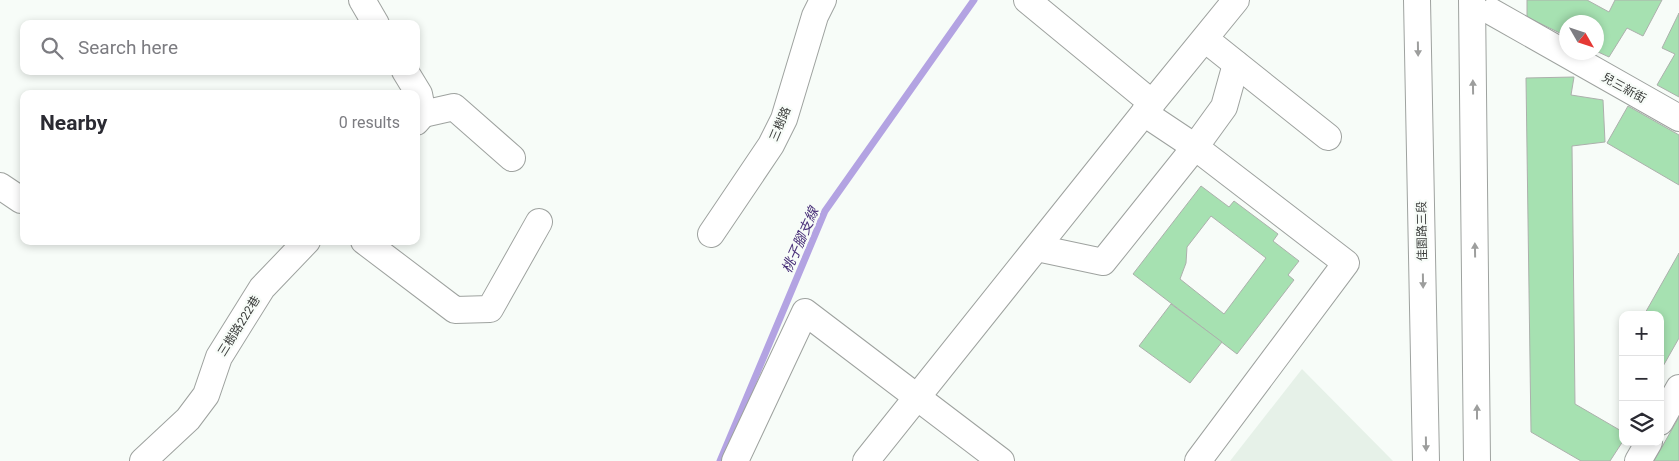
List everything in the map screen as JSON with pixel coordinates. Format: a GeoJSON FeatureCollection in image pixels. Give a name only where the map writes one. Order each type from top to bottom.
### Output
{"type":"FeatureCollection","features":[{"type":"Feature","properties":{"kind":"street"},"geometry":{"type":"LineString","coordinates":[[362,0],[374,20]]}},
{"type":"Feature","properties":{"kind":"street","name":"三樹路"},"geometry":{"type":"LineString","coordinates":[[711,234],[771,145],[784,119],[815,16],[823,0]]}},
{"type":"Feature","properties":{"kind":"street"},"geometry":{"type":"LineString","coordinates":[[1027,0],[1148,108],[1195,147],[1346,263],[1198,461]]}},
{"type":"Feature","properties":{"kind":"street"},"geometry":{"type":"LineString","coordinates":[[866,461],[1236,0]]}},
{"type":"Feature","properties":{"kind":"street","name":"佳園路三段"},"geometry":{"type":"LineString","coordinates":[[1418,0],[1426,461]]}},
{"type":"Feature","properties":{"kind":"street"},"geometry":{"type":"LineString","coordinates":[[1478,461],[1482,6]]}},
{"type":"Feature","properties":{"kind":"street","name":"兒三新街"},"geometry":{"type":"LineString","coordinates":[[1482,6],[1679,118]]}},
{"type":"Feature","properties":{"kind":"street"},"geometry":{"type":"LineString","coordinates":[[1205,39],[1328,138]]}},
{"type":"Feature","properties":{"kind":"street"},"geometry":{"type":"LineString","coordinates":[[1037,248],[1103,262],[1195,147],[1224,107],[1236,64]]}},
{"type":"Feature","properties":{"kind":"street"},"geometry":{"type":"LineString","coordinates":[[408,75],[417,90]]}},
{"type":"Feature","properties":{"kind":"street"},"geometry":{"type":"LineString","coordinates":[[420,118],[454,107],[512,158]]}},
{"type":"Feature","properties":{"kind":"street"},"geometry":{"type":"LineString","coordinates":[[369,245],[455,310],[490,309],[539,222]]}},
{"type":"Feature","properties":{"kind":"street","name":"三樹路222巷"},"geometry":{"type":"LineString","coordinates":[[143,461],[188,419],[206,395],[219,357],[262,288],[303,245]]}},
{"type":"Feature","properties":{"kind":"street"},"geometry":{"type":"LineString","coordinates":[[735,461],[805,312],[1001,461]]}},
{"type":"Feature","properties":{"kind":"street"},"geometry":{"type":"LineString","coordinates":[[1664,415],[1679,388]]}},
{"type":"Feature","properties":{"kind":"street"},"geometry":{"type":"LineString","coordinates":[[1638,461],[1647,446]]}},
{"type":"Feature","properties":{"kind":"shaded area"},"geometry":{"type":"Polygon","coordinates":[[[1302,369],[1393,461],[1230,461],[1302,369]]]}},
{"type":"Feature","properties":{"kind":"building"},"geometry":{"type":"Polygon","coordinates":[[[1527,0],[1587,0],[1609,12],[1615,0],[1662,0],[1643,36],[1627,28],[1609,57],[1604,55],[1604,15],[1559,15],[1559,33],[1527,17],[1527,0]]]}},
{"type":"Feature","properties":{"kind":"building"},"geometry":{"type":"Polygon","coordinates":[[[1679,13],[1679,97],[1657,85],[1675,54],[1662,48],[1679,13]]]}},
{"type":"Feature","properties":{"kind":"building"},"geometry":{"type":"Polygon","coordinates":[[[1574,77],[1571,95],[1603,100],[1605,142],[1572,146],[1575,404],[1619,430],[1620,446],[1610,461],[1581,461],[1531,432],[1526,78],[1574,77]]]}},
{"type":"Feature","properties":{"kind":"building"},"geometry":{"type":"Polygon","coordinates":[[[1628,106],[1679,135],[1679,185],[1607,143],[1628,106]]]}},
{"type":"Feature","properties":{"kind":"building"},"geometry":{"type":"Polygon","coordinates":[[[1201,186],[1229,207],[1234,201],[1278,234],[1273,241],[1299,261],[1288,275],[1294,280],[1237,354],[1133,274],[1201,186]],[[1211,216],[1187,247],[1186,263],[1180,279],[1224,314],[1266,258],[1211,216]]]}},
{"type":"Feature","properties":{"kind":"building"},"geometry":{"type":"Polygon","coordinates":[[[1679,253],[1679,338],[1664,364],[1664,311],[1646,311],[1679,253]]]}},
{"type":"Feature","properties":{"kind":"building"},"geometry":{"type":"Polygon","coordinates":[[[1171,304],[1222,342],[1190,383],[1139,346],[1171,304]]]}},
{"type":"Feature","properties":{"kind":"building"},"geometry":{"type":"Polygon","coordinates":[[[1679,417],[1679,461],[1654,461],[1679,417]]]}},
{"type":"Feature","properties":{"kind":"waterway","name":"桃子腳支線"},"geometry":{"type":"LineString","coordinates":[[720,461],[825,211],[974,0]]}}]}
